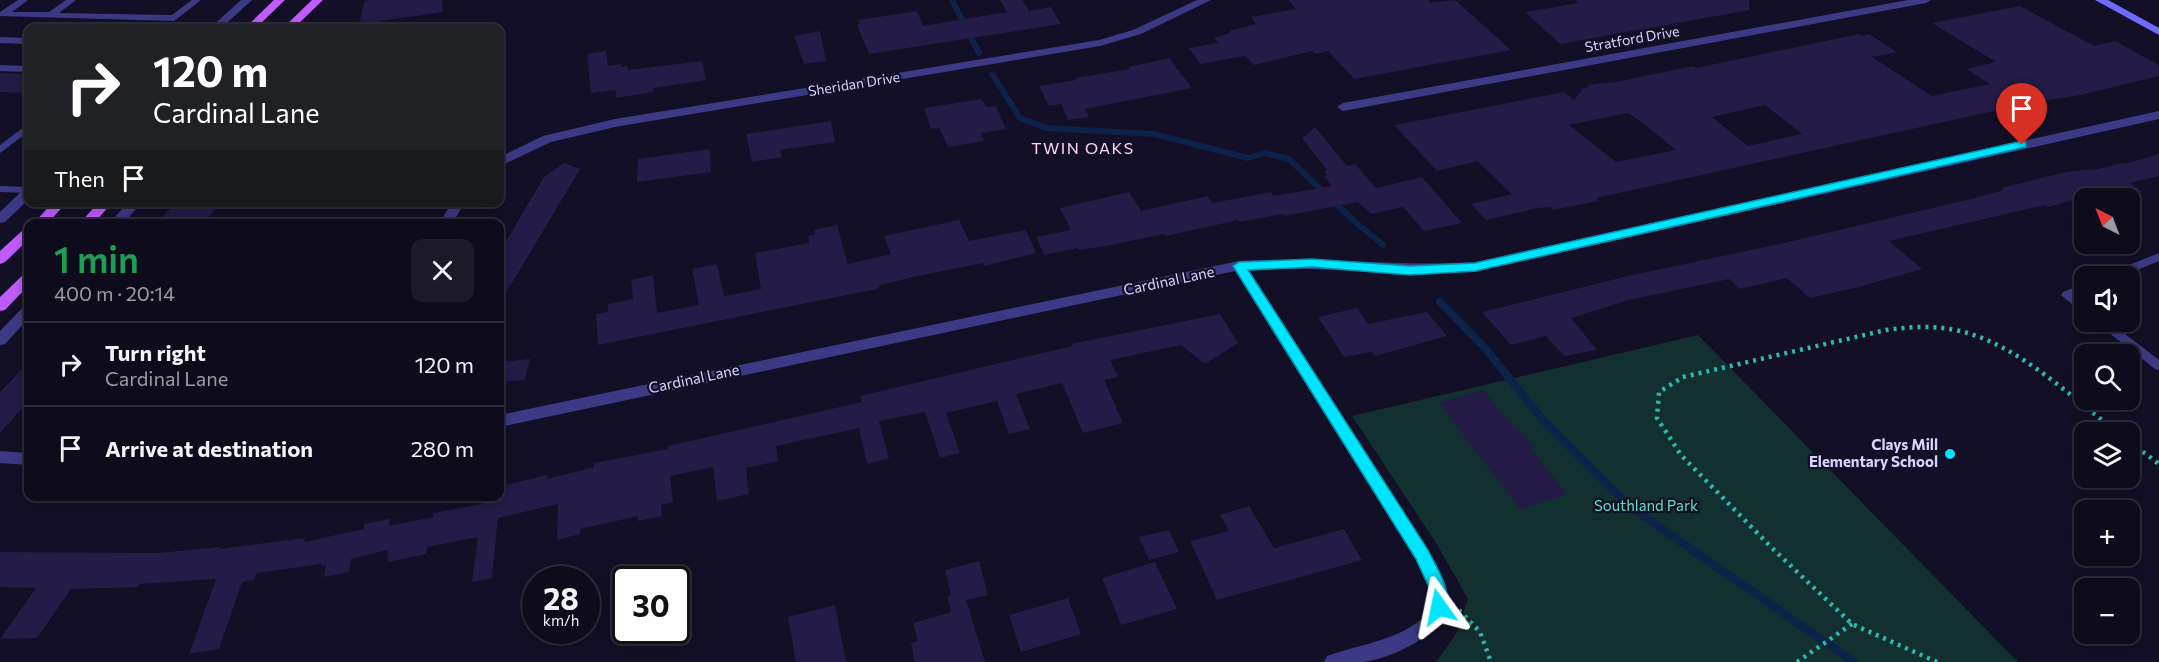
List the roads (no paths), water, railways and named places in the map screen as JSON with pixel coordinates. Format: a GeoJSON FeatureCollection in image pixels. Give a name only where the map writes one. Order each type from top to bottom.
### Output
{"type":"FeatureCollection","features":[{"type":"Feature","properties":{"kind":"main road"},"geometry":{"type":"LineString","coordinates":[[254,24],[280,0]]}},
{"type":"Feature","properties":{"kind":"main road"},"geometry":{"type":"LineString","coordinates":[[292,24],[318,0]]}},
{"type":"Feature","properties":{"kind":"main road"},"geometry":{"type":"LineString","coordinates":[[2100,0],[2159,32]]}},
{"type":"Feature","properties":{"kind":"main road"},"geometry":{"type":"LineString","coordinates":[[44,219],[56,207]]}},
{"type":"Feature","properties":{"kind":"main road"},"geometry":{"type":"LineString","coordinates":[[91,219],[102,207]]}},
{"type":"Feature","properties":{"kind":"main road"},"geometry":{"type":"LineString","coordinates":[[0,259],[24,237]]}},
{"type":"Feature","properties":{"kind":"main road"},"geometry":{"type":"LineString","coordinates":[[0,306],[24,282]]}},
{"type":"Feature","properties":{"kind":"street"},"geometry":{"type":"LineString","coordinates":[[220,24],[247,0]]}},
{"type":"Feature","properties":{"kind":"street","name":"Sheridan Drive"},"geometry":{"type":"LineString","coordinates":[[504,160],[547,139],[615,123],[1100,43],[1137,32],[1206,0]]}},
{"type":"Feature","properties":{"kind":"street","name":"Stratford Drive"},"geometry":{"type":"LineString","coordinates":[[1342,107],[1926,0]]}},
{"type":"Feature","properties":{"kind":"street"},"geometry":{"type":"LineString","coordinates":[[0,40],[24,41]]}},
{"type":"Feature","properties":{"kind":"street","name":"Cardinal Lane"},"geometry":{"type":"LineString","coordinates":[[504,421],[1239,266],[1312,263],[1410,271],[1475,267],[2159,115]]}},
{"type":"Feature","properties":{"kind":"street"},"geometry":{"type":"LineString","coordinates":[[2,215],[24,196]]}},
{"type":"Feature","properties":{"kind":"street"},"geometry":{"type":"LineString","coordinates":[[120,219],[131,207]]}},
{"type":"Feature","properties":{"kind":"street"},"geometry":{"type":"LineString","coordinates":[[1239,266],[1422,555],[1437,587],[1439,607],[1437,614],[1425,626],[1382,648],[1334,662]]}},
{"type":"Feature","properties":{"kind":"street"},"geometry":{"type":"LineString","coordinates":[[0,340],[24,315]]}},
{"type":"Feature","properties":{"kind":"street"},"geometry":{"type":"LineString","coordinates":[[0,457],[24,459]]}},
{"type":"Feature","properties":{"kind":"lane"},"geometry":{"type":"LineString","coordinates":[[2,15],[24,0]]}},
{"type":"Feature","properties":{"kind":"lane"},"geometry":{"type":"LineString","coordinates":[[53,13],[72,0]]}},
{"type":"Feature","properties":{"kind":"lane"},"geometry":{"type":"LineString","coordinates":[[2,15],[53,13],[174,18],[197,0]]}},
{"type":"Feature","properties":{"kind":"lane"},"geometry":{"type":"LineString","coordinates":[[0,68],[24,69]]}},
{"type":"Feature","properties":{"kind":"lane"},"geometry":{"type":"LineString","coordinates":[[0,150],[24,130]]}},
{"type":"Feature","properties":{"kind":"lane"},"geometry":{"type":"LineString","coordinates":[[0,189],[24,192]]}},
{"type":"Feature","properties":{"kind":"lane"},"geometry":{"type":"LineString","coordinates":[[2137,266],[2159,257]]}},
{"type":"Feature","properties":{"kind":"lane"},"geometry":{"type":"LineString","coordinates":[[2074,292],[2067,295],[2074,300]]}},
{"type":"Feature","properties":{"kind":"lane"},"geometry":{"type":"LineString","coordinates":[[2114,332],[2159,366]]}},
{"type":"Feature","properties":{"kind":"waterway"},"geometry":{"type":"LineString","coordinates":[[952,0],[979,53]]}},
{"type":"Feature","properties":{"kind":"waterway"},"geometry":{"type":"LineString","coordinates":[[992,74],[1020,118],[1046,128],[1154,134],[1248,158],[1264,153],[1289,159],[1354,221],[1383,245]]}},
{"type":"Feature","properties":{"kind":"waterway"},"geometry":{"type":"LineString","coordinates":[[1440,302],[1485,348],[1543,420],[1629,506],[1854,662]]}},
{"type":"Feature","properties":{"kind":"place","name":"Clays Mill Elementary School"},"geometry":{"type":"Point","coordinates":[1950,454]}},
{"type":"Feature","properties":{"kind":"district","name":"TWIN OAKS"},"geometry":{"type":"Point","coordinates":[1083,148]}},
{"type":"Feature","properties":{"kind":"park label","name":"Southland Park"},"geometry":{"type":"Point","coordinates":[1646,506]}}]}
